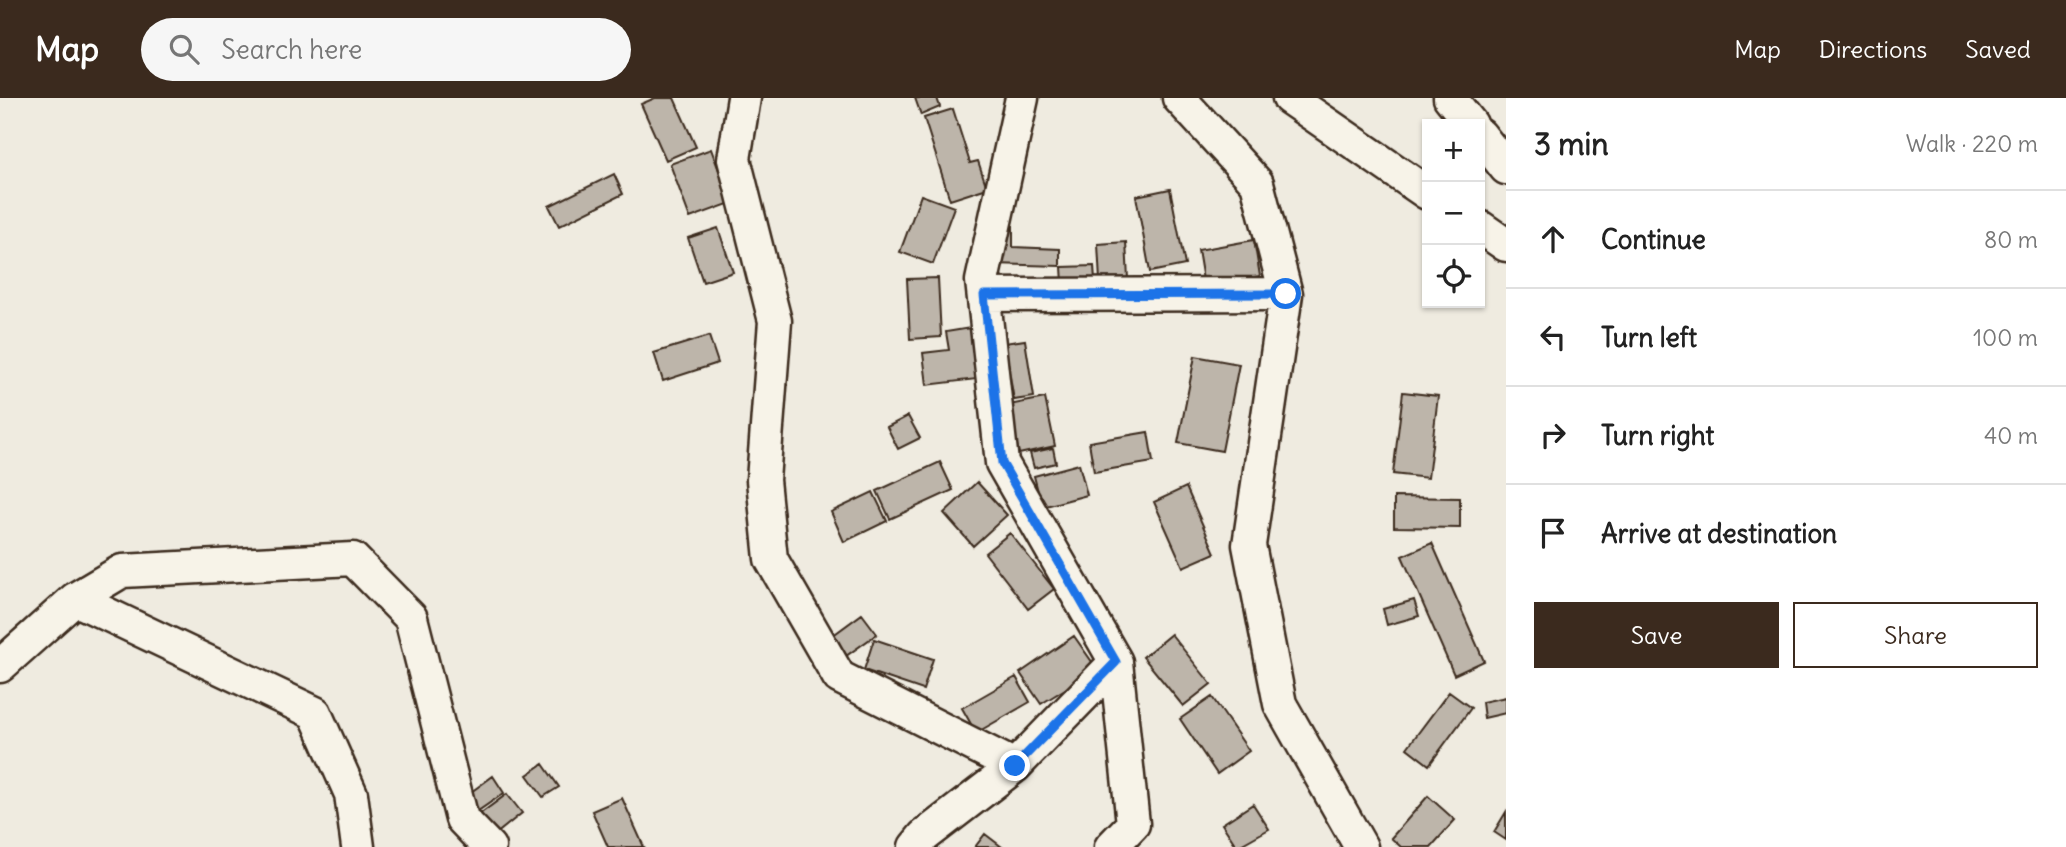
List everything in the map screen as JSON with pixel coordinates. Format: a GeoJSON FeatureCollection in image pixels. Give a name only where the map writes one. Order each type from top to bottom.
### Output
{"type":"FeatureCollection","features":[{"type":"Feature","properties":{"kind":"street"},"geometry":{"type":"LineString","coordinates":[[744,98],[734,159],[775,321],[763,480],[771,559],[839,677],[1015,766]]}},
{"type":"Feature","properties":{"kind":"street"},"geometry":{"type":"LineString","coordinates":[[1022,98],[982,281],[1002,463],[1116,662],[1133,824],[1111,847]]}},
{"type":"Feature","properties":{"kind":"street"},"geometry":{"type":"LineString","coordinates":[[1179,98],[1257,183],[1286,294],[1250,545],[1280,704],[1361,847]]}},
{"type":"Feature","properties":{"kind":"street"},"geometry":{"type":"LineString","coordinates":[[1289,98],[1422,189]]}},
{"type":"Feature","properties":{"kind":"street"},"geometry":{"type":"LineString","coordinates":[[1450,98],[1467,119]]}},
{"type":"Feature","properties":{"kind":"street"},"geometry":{"type":"LineString","coordinates":[[1485,141],[1506,168]]}},
{"type":"Feature","properties":{"kind":"street"},"geometry":{"type":"LineString","coordinates":[[1485,230],[1506,245]]}},
{"type":"Feature","properties":{"kind":"street"},"geometry":{"type":"LineString","coordinates":[[984,295],[1286,294]]}},
{"type":"Feature","properties":{"kind":"street"},"geometry":{"type":"LineString","coordinates":[[0,666],[75,599],[122,571],[353,559],[411,618],[462,819],[489,847]]}},
{"type":"Feature","properties":{"kind":"street"},"geometry":{"type":"LineString","coordinates":[[75,599],[315,713],[351,794],[358,847]]}},
{"type":"Feature","properties":{"kind":"street"},"geometry":{"type":"LineString","coordinates":[[915,847],[924,836],[1015,766],[1116,662]]}},
{"type":"Feature","properties":{"kind":"building"},"geometry":{"type":"Polygon","coordinates":[[[655,98],[674,98],[696,147],[666,160],[641,104],[655,98]]]}},
{"type":"Feature","properties":{"kind":"building"},"geometry":{"type":"Polygon","coordinates":[[[915,98],[937,98],[940,107],[921,115],[915,98]]]}},
{"type":"Feature","properties":{"kind":"building"},"geometry":{"type":"Polygon","coordinates":[[[953,109],[970,163],[978,161],[987,188],[950,200],[924,118],[953,109]]]}},
{"type":"Feature","properties":{"kind":"building"},"geometry":{"type":"Polygon","coordinates":[[[711,149],[731,203],[690,218],[670,164],[711,149]]]}},
{"type":"Feature","properties":{"kind":"building"},"geometry":{"type":"Polygon","coordinates":[[[614,174],[623,194],[559,226],[549,206],[614,174]]]}},
{"type":"Feature","properties":{"kind":"building"},"geometry":{"type":"Polygon","coordinates":[[[1170,189],[1185,265],[1150,272],[1136,196],[1170,189]]]}},
{"type":"Feature","properties":{"kind":"building"},"geometry":{"type":"Polygon","coordinates":[[[921,195],[954,207],[933,264],[900,252],[921,195]]]}},
{"type":"Feature","properties":{"kind":"building"},"geometry":{"type":"Polygon","coordinates":[[[996,226],[1013,226],[1013,247],[1060,249],[1060,266],[995,264],[996,226]]]}},
{"type":"Feature","properties":{"kind":"building"},"geometry":{"type":"Polygon","coordinates":[[[718,228],[733,272],[703,282],[688,238],[718,228]]]}},
{"type":"Feature","properties":{"kind":"building"},"geometry":{"type":"Polygon","coordinates":[[[1254,240],[1260,276],[1204,286],[1198,250],[1254,240]]]}},
{"type":"Feature","properties":{"kind":"building"},"geometry":{"type":"Polygon","coordinates":[[[1126,242],[1128,279],[1100,281],[1098,244],[1126,242]]]}},
{"type":"Feature","properties":{"kind":"building"},"geometry":{"type":"Polygon","coordinates":[[[1094,266],[1095,281],[1063,283],[1062,267],[1094,266]]]}},
{"type":"Feature","properties":{"kind":"building"},"geometry":{"type":"Polygon","coordinates":[[[938,278],[941,337],[910,339],[907,279],[938,278]]]}},
{"type":"Feature","properties":{"kind":"building"},"geometry":{"type":"Polygon","coordinates":[[[971,328],[977,379],[927,385],[923,353],[949,350],[946,332],[971,328]]]}},
{"type":"Feature","properties":{"kind":"building"},"geometry":{"type":"Polygon","coordinates":[[[709,336],[718,363],[663,381],[654,353],[709,336]]]}},
{"type":"Feature","properties":{"kind":"building"},"geometry":{"type":"Polygon","coordinates":[[[1025,340],[1034,397],[1014,400],[1004,343],[1025,340]]]}},
{"type":"Feature","properties":{"kind":"building"},"geometry":{"type":"Polygon","coordinates":[[[1195,356],[1239,364],[1222,451],[1178,443],[1195,356]]]}},
{"type":"Feature","properties":{"kind":"building"},"geometry":{"type":"Polygon","coordinates":[[[1403,392],[1438,396],[1428,478],[1393,474],[1403,392]]]}},
{"type":"Feature","properties":{"kind":"building"},"geometry":{"type":"Polygon","coordinates":[[[1045,398],[1055,446],[1019,454],[1009,405],[1045,398]]]}},
{"type":"Feature","properties":{"kind":"building"},"geometry":{"type":"Polygon","coordinates":[[[908,416],[920,438],[898,449],[887,427],[908,416]]]}},
{"type":"Feature","properties":{"kind":"building"},"geometry":{"type":"Polygon","coordinates":[[[1148,432],[1153,462],[1094,472],[1089,442],[1148,432]]]}},
{"type":"Feature","properties":{"kind":"building"},"geometry":{"type":"Polygon","coordinates":[[[1053,448],[1056,463],[1034,468],[1030,453],[1053,448]]]}},
{"type":"Feature","properties":{"kind":"building"},"geometry":{"type":"Polygon","coordinates":[[[940,462],[953,490],[890,519],[877,491],[940,462]]]}},
{"type":"Feature","properties":{"kind":"building"},"geometry":{"type":"Polygon","coordinates":[[[1079,464],[1087,495],[1042,507],[1034,476],[1079,464]]]}},
{"type":"Feature","properties":{"kind":"building"},"geometry":{"type":"Polygon","coordinates":[[[977,482],[1007,515],[973,546],[944,513],[977,482]]]}},
{"type":"Feature","properties":{"kind":"building"},"geometry":{"type":"Polygon","coordinates":[[[1186,487],[1215,553],[1183,567],[1154,502],[1186,487]]]}},
{"type":"Feature","properties":{"kind":"building"},"geometry":{"type":"Polygon","coordinates":[[[873,492],[887,521],[844,542],[831,512],[873,492]]]}},
{"type":"Feature","properties":{"kind":"building"},"geometry":{"type":"Polygon","coordinates":[[[1394,497],[1460,498],[1460,528],[1394,527],[1394,497]]]}},
{"type":"Feature","properties":{"kind":"building"},"geometry":{"type":"Polygon","coordinates":[[[1010,533],[1054,589],[1028,609],[985,553],[1010,533]]]}},
{"type":"Feature","properties":{"kind":"building"},"geometry":{"type":"Polygon","coordinates":[[[1432,543],[1484,661],[1454,675],[1402,556],[1432,543]]]}},
{"type":"Feature","properties":{"kind":"building"},"geometry":{"type":"Polygon","coordinates":[[[1414,600],[1419,616],[1387,625],[1383,609],[1414,600]]]}},
{"type":"Feature","properties":{"kind":"building"},"geometry":{"type":"Polygon","coordinates":[[[862,614],[877,634],[846,656],[832,636],[862,614]]]}},
{"type":"Feature","properties":{"kind":"building"},"geometry":{"type":"Polygon","coordinates":[[[1171,634],[1211,684],[1183,706],[1143,657],[1171,634]]]}},
{"type":"Feature","properties":{"kind":"building"},"geometry":{"type":"Polygon","coordinates":[[[1074,636],[1097,669],[1041,704],[1020,673],[1074,636]]]}},
{"type":"Feature","properties":{"kind":"building"},"geometry":{"type":"Polygon","coordinates":[[[874,639],[933,659],[923,690],[864,670],[874,639]]]}},
{"type":"Feature","properties":{"kind":"building"},"geometry":{"type":"Polygon","coordinates":[[[1016,677],[1030,702],[976,733],[962,708],[1016,677]]]}},
{"type":"Feature","properties":{"kind":"building"},"geometry":{"type":"Polygon","coordinates":[[[1449,692],[1471,708],[1429,765],[1407,748],[1449,692]]]}},
{"type":"Feature","properties":{"kind":"building"},"geometry":{"type":"Polygon","coordinates":[[[1212,697],[1249,751],[1217,774],[1180,719],[1212,697]]]}},
{"type":"Feature","properties":{"kind":"building"},"geometry":{"type":"Polygon","coordinates":[[[1506,697],[1506,713],[1484,718],[1482,702],[1506,697]]]}},
{"type":"Feature","properties":{"kind":"building"},"geometry":{"type":"Polygon","coordinates":[[[543,764],[559,787],[543,797],[527,775],[543,764]]]}},
{"type":"Feature","properties":{"kind":"building"},"geometry":{"type":"Polygon","coordinates":[[[493,776],[504,793],[478,811],[467,795],[493,776]]]}},
{"type":"Feature","properties":{"kind":"building"},"geometry":{"type":"Polygon","coordinates":[[[507,794],[522,813],[496,834],[480,814],[507,794]]]}},
{"type":"Feature","properties":{"kind":"building"},"geometry":{"type":"Polygon","coordinates":[[[1428,796],[1455,820],[1431,847],[1401,847],[1391,838],[1428,796]]]}},
{"type":"Feature","properties":{"kind":"building"},"geometry":{"type":"Polygon","coordinates":[[[622,798],[644,847],[608,847],[592,811],[622,798]]]}},
{"type":"Feature","properties":{"kind":"building"},"geometry":{"type":"Polygon","coordinates":[[[1253,804],[1269,829],[1237,847],[1222,824],[1253,804]]]}},
{"type":"Feature","properties":{"kind":"building"},"geometry":{"type":"Polygon","coordinates":[[[1506,812],[1506,840],[1494,832],[1506,812]]]}},
{"type":"Feature","properties":{"kind":"building"},"geometry":{"type":"Polygon","coordinates":[[[985,834],[1002,847],[975,847],[985,834]]]}},
{"type":"Feature","properties":{"kind":"route"},"geometry":{"type":"LineString","coordinates":[[1015,766],[1116,662],[1002,463],[984,295],[1286,294]]}}]}
